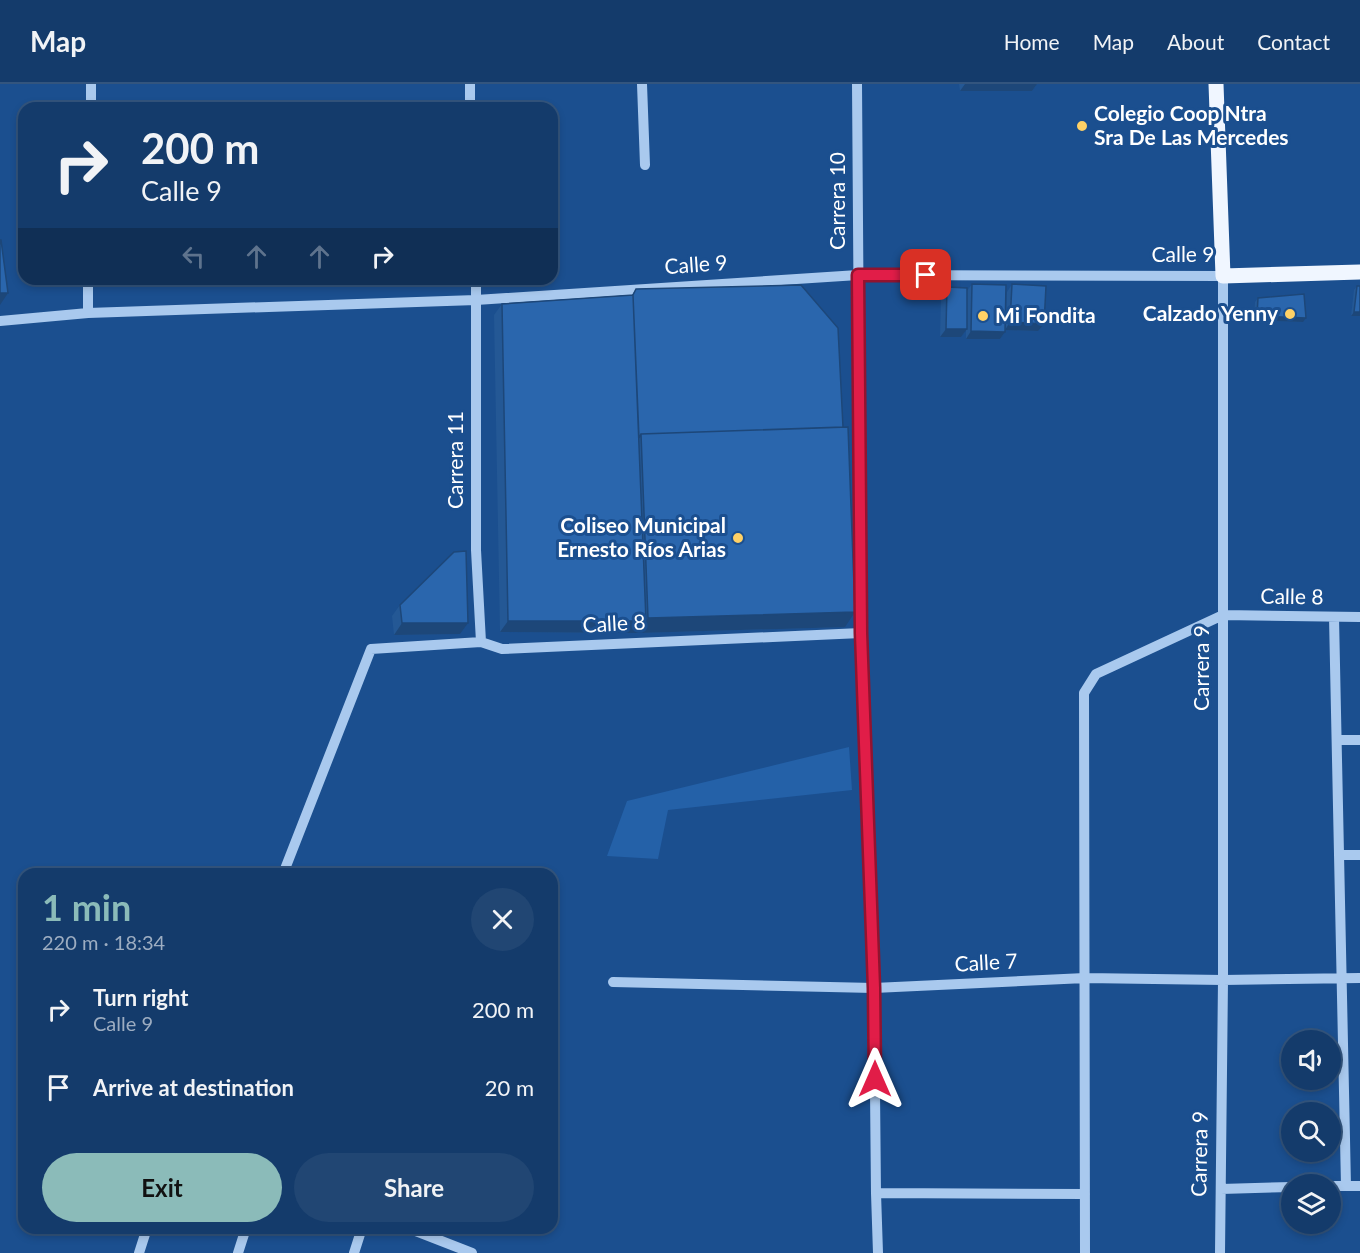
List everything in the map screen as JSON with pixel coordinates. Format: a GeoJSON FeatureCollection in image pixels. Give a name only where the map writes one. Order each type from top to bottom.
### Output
{"type":"FeatureCollection","features":[{"type":"Feature","properties":{"kind":"main road","name":"Carrera 9"},"geometry":{"type":"LineString","coordinates":[[1216,84],[1223,276]]}},
{"type":"Feature","properties":{"kind":"main road","name":"Calle 9"},"geometry":{"type":"LineString","coordinates":[[1223,276],[1360,272]]}},
{"type":"Feature","properties":{"kind":"street"},"geometry":{"type":"LineString","coordinates":[[91,84],[91,102]]}},
{"type":"Feature","properties":{"kind":"street"},"geometry":{"type":"LineString","coordinates":[[470,84],[470,102]]}},
{"type":"Feature","properties":{"kind":"street"},"geometry":{"type":"LineString","coordinates":[[642,84],[645,165]]}},
{"type":"Feature","properties":{"kind":"street","name":"Carrera 10"},"geometry":{"type":"LineString","coordinates":[[857,84],[861,633],[874,988],[878,1253]]}},
{"type":"Feature","properties":{"kind":"street","name":"Calle 9"},"geometry":{"type":"LineString","coordinates":[[0,321],[88,313],[476,300],[858,275],[1223,276]]}},
{"type":"Feature","properties":{"kind":"street","name":"Carrera 9"},"geometry":{"type":"LineString","coordinates":[[1220,1253],[1223,276]]}},
{"type":"Feature","properties":{"kind":"street"},"geometry":{"type":"LineString","coordinates":[[88,285],[88,313]]}},
{"type":"Feature","properties":{"kind":"street","name":"Carrera 11"},"geometry":{"type":"LineString","coordinates":[[476,285],[476,550],[481,642]]}},
{"type":"Feature","properties":{"kind":"street"},"geometry":{"type":"LineString","coordinates":[[1085,1253],[1084,693],[1096,674],[1223,615]]}},
{"type":"Feature","properties":{"kind":"street","name":"Calle 8"},"geometry":{"type":"LineString","coordinates":[[1223,615],[1360,617]]}},
{"type":"Feature","properties":{"kind":"street"},"geometry":{"type":"LineString","coordinates":[[1334,617],[1346,1186]]}},
{"type":"Feature","properties":{"kind":"street","name":"Calle 8"},"geometry":{"type":"LineString","coordinates":[[285,868],[371,649],[481,642],[502,649],[861,633]]}},
{"type":"Feature","properties":{"kind":"street"},"geometry":{"type":"LineString","coordinates":[[1337,740],[1360,740]]}},
{"type":"Feature","properties":{"kind":"street"},"geometry":{"type":"LineString","coordinates":[[1340,855],[1360,855]]}},
{"type":"Feature","properties":{"kind":"street","name":"Calle 7"},"geometry":{"type":"LineString","coordinates":[[613,981],[874,988],[1085,978],[1222,980],[1360,978]]}},
{"type":"Feature","properties":{"kind":"street"},"geometry":{"type":"LineString","coordinates":[[1341,1186],[1360,1186]]}},
{"type":"Feature","properties":{"kind":"street"},"geometry":{"type":"LineString","coordinates":[[1221,1189],[1281,1187]]}},
{"type":"Feature","properties":{"kind":"street"},"geometry":{"type":"LineString","coordinates":[[876,1192],[1085,1194]]}},
{"type":"Feature","properties":{"kind":"street"},"geometry":{"type":"LineString","coordinates":[[139,1253],[145,1234]]}},
{"type":"Feature","properties":{"kind":"street"},"geometry":{"type":"LineString","coordinates":[[238,1253],[244,1234]]}},
{"type":"Feature","properties":{"kind":"street"},"geometry":{"type":"LineString","coordinates":[[354,1253],[360,1234]]}},
{"type":"Feature","properties":{"kind":"street"},"geometry":{"type":"LineString","coordinates":[[423,1234],[472,1253]]}},
{"type":"Feature","properties":{"kind":"shaded area"},"geometry":{"type":"Polygon","coordinates":[[[849,747],[852,790],[668,810],[658,859],[607,856],[627,801],[849,747]]]}},
{"type":"Feature","properties":{"kind":"building"},"geometry":{"type":"Polygon","coordinates":[[[1,240],[8,293],[0,293],[1,240]]]}},
{"type":"Feature","properties":{"kind":"building","name":"Mi Fondita"},"geometry":{"type":"Polygon","coordinates":[[[972,284],[1006,285],[1005,332],[971,331],[972,284]]]}},
{"type":"Feature","properties":{"kind":"building"},"geometry":{"type":"Polygon","coordinates":[[[1012,284],[1046,286],[1044,324],[1010,322],[1012,284]]]}},
{"type":"Feature","properties":{"kind":"building"},"geometry":{"type":"Polygon","coordinates":[[[801,285],[838,328],[843,427],[641,434],[639,438],[633,295],[636,289],[801,285]]]}},
{"type":"Feature","properties":{"kind":"building"},"geometry":{"type":"Polygon","coordinates":[[[1357,286],[1360,286],[1360,312],[1354,312],[1357,286]]]}},
{"type":"Feature","properties":{"kind":"building"},"geometry":{"type":"Polygon","coordinates":[[[947,287],[967,288],[967,329],[946,329],[947,287]]]}},
{"type":"Feature","properties":{"kind":"building"},"geometry":{"type":"Polygon","coordinates":[[[1304,294],[1306,318],[1257,316],[1258,298],[1304,294]]]}},
{"type":"Feature","properties":{"kind":"building"},"geometry":{"type":"Polygon","coordinates":[[[633,295],[646,621],[508,621],[502,304],[633,295]]]}},
{"type":"Feature","properties":{"kind":"building","name":"Coliseo Municipal Ernesto Ríos Arias"},"geometry":{"type":"Polygon","coordinates":[[[848,427],[855,612],[648,618],[641,434],[848,427]]]}},
{"type":"Feature","properties":{"kind":"building"},"geometry":{"type":"Polygon","coordinates":[[[466,551],[468,623],[402,623],[400,605],[454,552],[466,551]]]}},
{"type":"Feature","properties":{"kind":"place","name":"Colegio Coop Ntra Sra De Las Mercedes"},"geometry":{"type":"Point","coordinates":[1082,126]}},
{"type":"Feature","properties":{"kind":"place","name":"Calzado Yenny"},"geometry":{"type":"Point","coordinates":[1290,314]}},
{"type":"Feature","properties":{"kind":"place","name":"Mi Fondita"},"geometry":{"type":"Point","coordinates":[983,316]}},
{"type":"Feature","properties":{"kind":"place","name":"Coliseo Municipal Ernesto Ríos Arias"},"geometry":{"type":"Point","coordinates":[738,538]}},
{"type":"Feature","properties":{"kind":"route"},"geometry":{"type":"LineString","coordinates":[[875,1079],[874,988],[861,633],[858,275],[926,275]]}}]}
